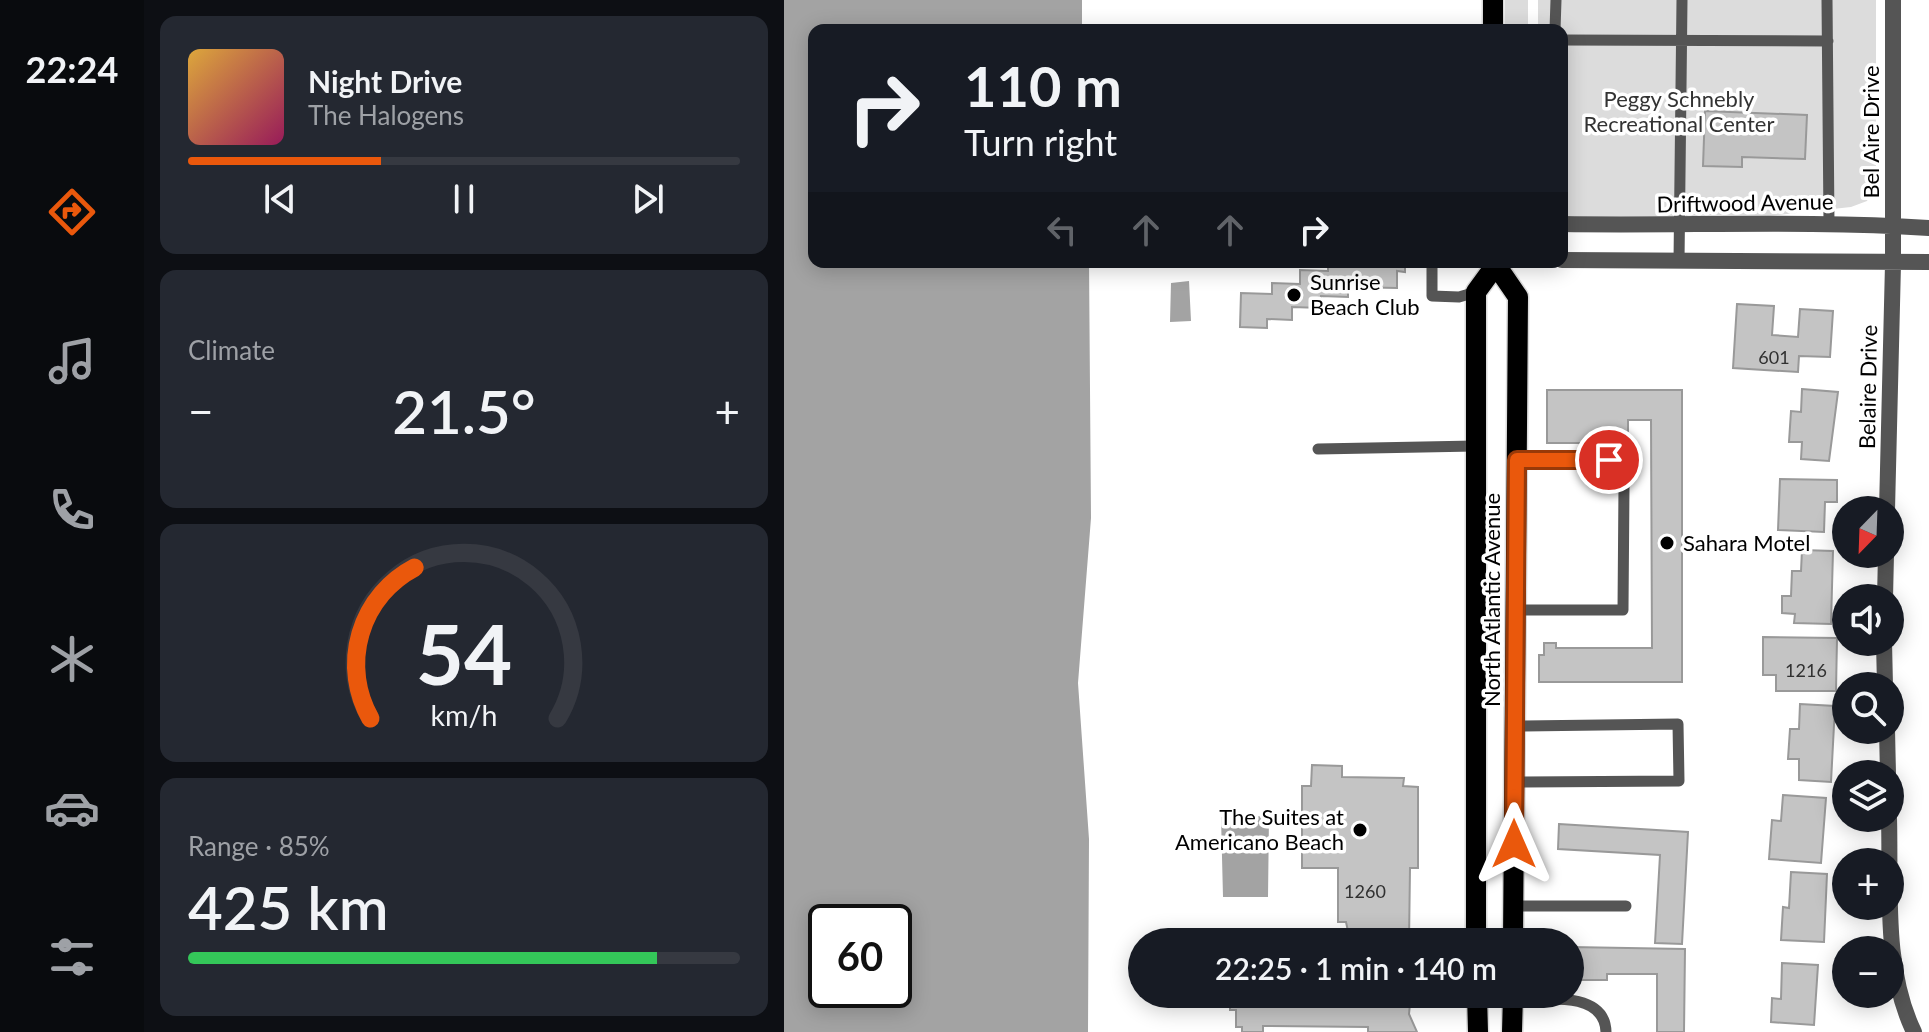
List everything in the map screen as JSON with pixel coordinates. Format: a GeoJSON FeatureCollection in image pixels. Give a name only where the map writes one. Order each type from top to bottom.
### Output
{"type":"FeatureCollection","features":[{"type":"Feature","properties":{"kind":"main road"},"geometry":{"type":"LineString","coordinates":[[1493,0],[1493,24]]}},
{"type":"Feature","properties":{"kind":"main road","name":"North Atlantic Avenue"},"geometry":{"type":"LineString","coordinates":[[1476,928],[1476,292],[1491,268]]}},
{"type":"Feature","properties":{"kind":"main road","name":"North Atlantic Avenue"},"geometry":{"type":"LineString","coordinates":[[1497,268],[1518,297],[1513,928]]}},
{"type":"Feature","properties":{"kind":"main road"},"geometry":{"type":"LineString","coordinates":[[1477,1008],[1478,1032]]}},
{"type":"Feature","properties":{"kind":"main road"},"geometry":{"type":"LineString","coordinates":[[1512,1008],[1512,1032]]}},
{"type":"Feature","properties":{"kind":"street","name":"Bel Aire Drive"},"geometry":{"type":"LineString","coordinates":[[1893,0],[1893,264]]}},
{"type":"Feature","properties":{"kind":"street","name":"Driftwood Avenue"},"geometry":{"type":"LineString","coordinates":[[1568,224],[1829,223],[1929,228]]}},
{"type":"Feature","properties":{"kind":"street"},"geometry":{"type":"LineString","coordinates":[[1568,260],[1929,262]]}},
{"type":"Feature","properties":{"kind":"street","name":"Belaire Drive"},"geometry":{"type":"LineString","coordinates":[[1887,496],[1893,264]]}},
{"type":"Feature","properties":{"kind":"street"},"geometry":{"type":"LineString","coordinates":[[1889,832],[1894,962],[1901,1005],[1914,1032]]}},
{"type":"Feature","properties":{"kind":"lane"},"geometry":{"type":"LineString","coordinates":[[1555,24],[1556,0]]}},
{"type":"Feature","properties":{"kind":"lane"},"geometry":{"type":"LineString","coordinates":[[1679,262],[1682,0]]}},
{"type":"Feature","properties":{"kind":"lane"},"geometry":{"type":"LineString","coordinates":[[1827,0],[1829,223]]}},
{"type":"Feature","properties":{"kind":"lane"},"geometry":{"type":"LineString","coordinates":[[1568,40],[1828,41]]}},
{"type":"Feature","properties":{"kind":"lane"},"geometry":{"type":"LineString","coordinates":[[1432,268],[1432,296],[1459,297],[1476,292]]}},
{"type":"Feature","properties":{"kind":"lane"},"geometry":{"type":"LineString","coordinates":[[1318,449],[1475,446]]}},
{"type":"Feature","properties":{"kind":"lane"},"geometry":{"type":"LineString","coordinates":[[1516,610],[1623,610],[1624,501],[1624,485],[1609,460],[1517,460]]}},
{"type":"Feature","properties":{"kind":"lane"},"geometry":{"type":"LineString","coordinates":[[1514,782],[1679,781],[1678,724],[1515,726]]}},
{"type":"Feature","properties":{"kind":"lane"},"geometry":{"type":"LineString","coordinates":[[1513,906],[1626,906]]}},
{"type":"Feature","properties":{"kind":"lane"},"geometry":{"type":"LineString","coordinates":[[1584,1002],[1599,1013],[1606,1032]]}},
{"type":"Feature","properties":{"kind":"green space"},"geometry":{"type":"Polygon","coordinates":[[[1505,0],[1528,0],[1528,24],[1505,24],[1505,0]]]}},
{"type":"Feature","properties":{"kind":"green space","name":"Peggy Schnebly Recreational Center"},"geometry":{"type":"Polygon","coordinates":[[[1538,0],[1876,0],[1876,181],[1867,201],[1851,207],[1679,226],[1568,224],[1568,24],[1538,24],[1538,0]]]}},
{"type":"Feature","properties":{"kind":"shaded area"},"geometry":{"type":"Polygon","coordinates":[[[784,0],[1082,0],[1082,24],[808,24],[808,268],[1089,268],[1091,518],[1078,683],[1089,839],[1088,1032],[784,1032],[784,0]]]}},
{"type":"Feature","properties":{"kind":"shaded area"},"geometry":{"type":"Polygon","coordinates":[[[1189,281],[1191,321],[1170,322],[1171,283],[1189,281]]]}},
{"type":"Feature","properties":{"kind":"shaded area"},"geometry":{"type":"Polygon","coordinates":[[[1269,816],[1268,897],[1223,897],[1221,817],[1269,816]]]}},
{"type":"Feature","properties":{"kind":"building"},"geometry":{"type":"Polygon","coordinates":[[[1705,111],[1807,115],[1805,159],[1742,157],[1742,167],[1703,166],[1705,111]]]}},
{"type":"Feature","properties":{"kind":"building","name":"Sunrise Beach Club"},"geometry":{"type":"Polygon","coordinates":[[[1328,268],[1405,268],[1405,272],[1397,271],[1397,288],[1348,287],[1348,297],[1321,296],[1321,308],[1292,307],[1292,320],[1267,319],[1267,328],[1240,327],[1241,293],[1272,294],[1272,283],[1300,284],[1300,270],[1328,271],[1328,268]]]}},
{"type":"Feature","properties":{"kind":"building"},"geometry":{"type":"Polygon","coordinates":[[[1737,304],[1774,306],[1772,335],[1798,337],[1800,309],[1833,311],[1830,357],[1799,356],[1798,372],[1733,368],[1737,304]]]}},
{"type":"Feature","properties":{"kind":"building"},"geometry":{"type":"Polygon","coordinates":[[[1802,389],[1838,392],[1829,461],[1801,459],[1802,442],[1789,442],[1791,411],[1801,412],[1802,389]]]}},
{"type":"Feature","properties":{"kind":"building","name":"Sahara Motel"},"geometry":{"type":"Polygon","coordinates":[[[1547,390],[1682,390],[1682,682],[1539,682],[1539,655],[1544,655],[1544,643],[1556,643],[1556,648],[1652,648],[1651,420],[1628,420],[1628,443],[1547,443],[1547,390]]]}},
{"type":"Feature","properties":{"kind":"building"},"geometry":{"type":"Polygon","coordinates":[[[1780,479],[1837,480],[1837,496],[1832,496],[1832,502],[1825,502],[1824,532],[1778,530],[1780,479]]]}},
{"type":"Feature","properties":{"kind":"building"},"geometry":{"type":"Polygon","coordinates":[[[1802,550],[1832,551],[1831,624],[1794,623],[1795,614],[1782,613],[1782,596],[1791,596],[1792,571],[1801,571],[1802,550]]]}},
{"type":"Feature","properties":{"kind":"building"},"geometry":{"type":"Polygon","coordinates":[[[1763,637],[1832,638],[1832,656],[1837,656],[1836,672],[1832,672],[1832,691],[1776,691],[1776,675],[1763,675],[1763,637]]]}},
{"type":"Feature","properties":{"kind":"building"},"geometry":{"type":"Polygon","coordinates":[[[1800,704],[1832,706],[1831,782],[1799,780],[1799,759],[1788,759],[1790,729],[1799,729],[1800,704]]]}},
{"type":"Feature","properties":{"kind":"building","name":"The Suites at Americano Beach"},"geometry":{"type":"Polygon","coordinates":[[[1312,765],[1342,766],[1342,777],[1404,778],[1403,786],[1418,787],[1418,868],[1410,868],[1409,928],[1347,928],[1346,922],[1338,922],[1338,868],[1302,868],[1302,786],[1311,786],[1312,765]]]}},
{"type":"Feature","properties":{"kind":"building"},"geometry":{"type":"Polygon","coordinates":[[[1783,795],[1826,798],[1821,863],[1769,859],[1772,820],[1781,821],[1783,795]]]}},
{"type":"Feature","properties":{"kind":"building"},"geometry":{"type":"Polygon","coordinates":[[[1559,824],[1688,832],[1682,944],[1655,943],[1660,855],[1558,849],[1559,824]]]}},
{"type":"Feature","properties":{"kind":"building"},"geometry":{"type":"Polygon","coordinates":[[[1791,872],[1827,874],[1824,942],[1781,940],[1783,907],[1789,908],[1791,872]]]}},
{"type":"Feature","properties":{"kind":"building"},"geometry":{"type":"Polygon","coordinates":[[[1584,947],[1685,949],[1684,1032],[1657,1032],[1657,974],[1607,974],[1607,980],[1584,980],[1584,947]]]}},
{"type":"Feature","properties":{"kind":"building"},"geometry":{"type":"Polygon","coordinates":[[[1782,963],[1818,965],[1814,1025],[1771,1022],[1772,998],[1781,999],[1782,963]]]}},
{"type":"Feature","properties":{"kind":"building"},"geometry":{"type":"Polygon","coordinates":[[[1410,1008],[1417,1032],[1368,1032],[1368,1027],[1263,1026],[1263,1032],[1242,1032],[1242,1027],[1236,1027],[1236,1010],[1230,1010],[1410,1008]]]}},
{"type":"Feature","properties":{"kind":"place","name":"Sunrise Beach Club"},"geometry":{"type":"Point","coordinates":[1294,295]}},
{"type":"Feature","properties":{"kind":"place","name":"Sahara Motel"},"geometry":{"type":"Point","coordinates":[1667,543]}},
{"type":"Feature","properties":{"kind":"place","name":"The Suites at Americano Beach"},"geometry":{"type":"Point","coordinates":[1360,830]}},
{"type":"Feature","properties":{"kind":"route"},"geometry":{"type":"LineString","coordinates":[[1514,844],[1517,460],[1609,460]]}}]}
